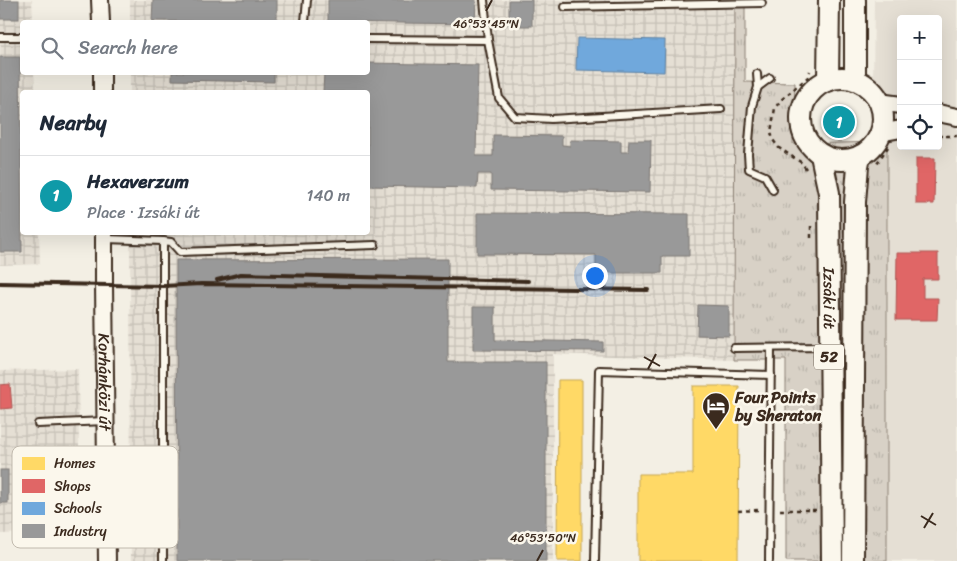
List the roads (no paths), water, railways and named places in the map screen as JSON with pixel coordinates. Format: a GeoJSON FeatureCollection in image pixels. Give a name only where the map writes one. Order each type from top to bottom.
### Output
{"type":"FeatureCollection","features":[{"type":"Feature","properties":{"kind":"main road"},"geometry":{"type":"LineString","coordinates":[[828,81],[829,0]]}},
{"type":"Feature","properties":{"kind":"main road"},"geometry":{"type":"LineString","coordinates":[[855,0],[855,80]]}},
{"type":"Feature","properties":{"kind":"main road"},"geometry":{"type":"LineString","coordinates":[[836,78],[855,80],[869,88],[879,102],[882,117],[880,133],[874,144],[860,156],[844,160],[828,158],[813,148],[804,136],[801,121],[805,101],[818,85],[836,78]]}},
{"type":"Feature","properties":{"kind":"main road","name":"Izsáki út"},"geometry":{"type":"LineString","coordinates":[[821,155],[829,193],[832,561]]}},
{"type":"Feature","properties":{"kind":"main road","name":"Izsáki út"},"geometry":{"type":"LineString","coordinates":[[853,561],[855,202],[860,156]]}},
{"type":"Feature","properties":{"kind":"street"},"geometry":{"type":"LineString","coordinates":[[100,0],[101,20]]}},
{"type":"Feature","properties":{"kind":"street"},"geometry":{"type":"LineString","coordinates":[[102,75],[102,90]]}},
{"type":"Feature","properties":{"kind":"street"},"geometry":{"type":"LineString","coordinates":[[879,102],[897,104]]}},
{"type":"Feature","properties":{"kind":"street"},"geometry":{"type":"LineString","coordinates":[[942,114],[957,117]]}},
{"type":"Feature","properties":{"kind":"street"},"geometry":{"type":"LineString","coordinates":[[942,125],[957,123]]}},
{"type":"Feature","properties":{"kind":"street"},"geometry":{"type":"LineString","coordinates":[[880,133],[897,130]]}},
{"type":"Feature","properties":{"kind":"street","name":"Korhánközi út"},"geometry":{"type":"LineString","coordinates":[[104,236],[106,446]]}},
{"type":"Feature","properties":{"kind":"street","name":"Korhánközi út"},"geometry":{"type":"LineString","coordinates":[[107,548],[107,561]]}},
{"type":"Feature","properties":{"kind":"lane"},"geometry":{"type":"LineString","coordinates":[[305,20],[307,0]]}},
{"type":"Feature","properties":{"kind":"lane"},"geometry":{"type":"LineString","coordinates":[[484,0],[488,40],[499,98],[515,117],[551,119],[721,109]]}},
{"type":"Feature","properties":{"kind":"lane"},"geometry":{"type":"LineString","coordinates":[[565,6],[762,3]]}},
{"type":"Feature","properties":{"kind":"lane"},"geometry":{"type":"LineString","coordinates":[[0,37],[20,37]]}},
{"type":"Feature","properties":{"kind":"lane"},"geometry":{"type":"LineString","coordinates":[[370,39],[488,40]]}},
{"type":"Feature","properties":{"kind":"lane"},"geometry":{"type":"LineString","coordinates":[[757,74],[758,87],[752,106],[748,154],[749,169],[765,176],[773,190]]}},
{"type":"Feature","properties":{"kind":"lane"},"geometry":{"type":"LineString","coordinates":[[758,87],[770,78]]}},
{"type":"Feature","properties":{"kind":"lane"},"geometry":{"type":"LineString","coordinates":[[104,236],[170,242],[180,252],[375,245]]}},
{"type":"Feature","properties":{"kind":"lane"},"geometry":{"type":"LineString","coordinates":[[163,241],[163,446]]}},
{"type":"Feature","properties":{"kind":"lane"},"geometry":{"type":"LineString","coordinates":[[734,348],[829,348]]}},
{"type":"Feature","properties":{"kind":"lane"},"geometry":{"type":"LineString","coordinates":[[769,561],[771,348]]}},
{"type":"Feature","properties":{"kind":"lane"},"geometry":{"type":"LineString","coordinates":[[595,561],[599,370],[771,375]]}},
{"type":"Feature","properties":{"kind":"lane"},"geometry":{"type":"LineString","coordinates":[[38,424],[106,421]]}},
{"type":"Feature","properties":{"kind":"lane"},"geometry":{"type":"LineString","coordinates":[[163,548],[163,561]]}},
{"type":"Feature","properties":{"kind":"railway"},"geometry":{"type":"LineString","coordinates":[[217,280],[241,274],[528,281]]}},
{"type":"Feature","properties":{"kind":"railway"},"geometry":{"type":"LineString","coordinates":[[0,283],[648,290]]}},
{"type":"Feature","properties":{"kind":"place","name":"Hexaverzum"},"geometry":{"type":"Point","coordinates":[839,122]}},
{"type":"Feature","properties":{"kind":"place","name":"Four Points by Sheraton"},"geometry":{"type":"Point","coordinates":[716,430]}}]}
